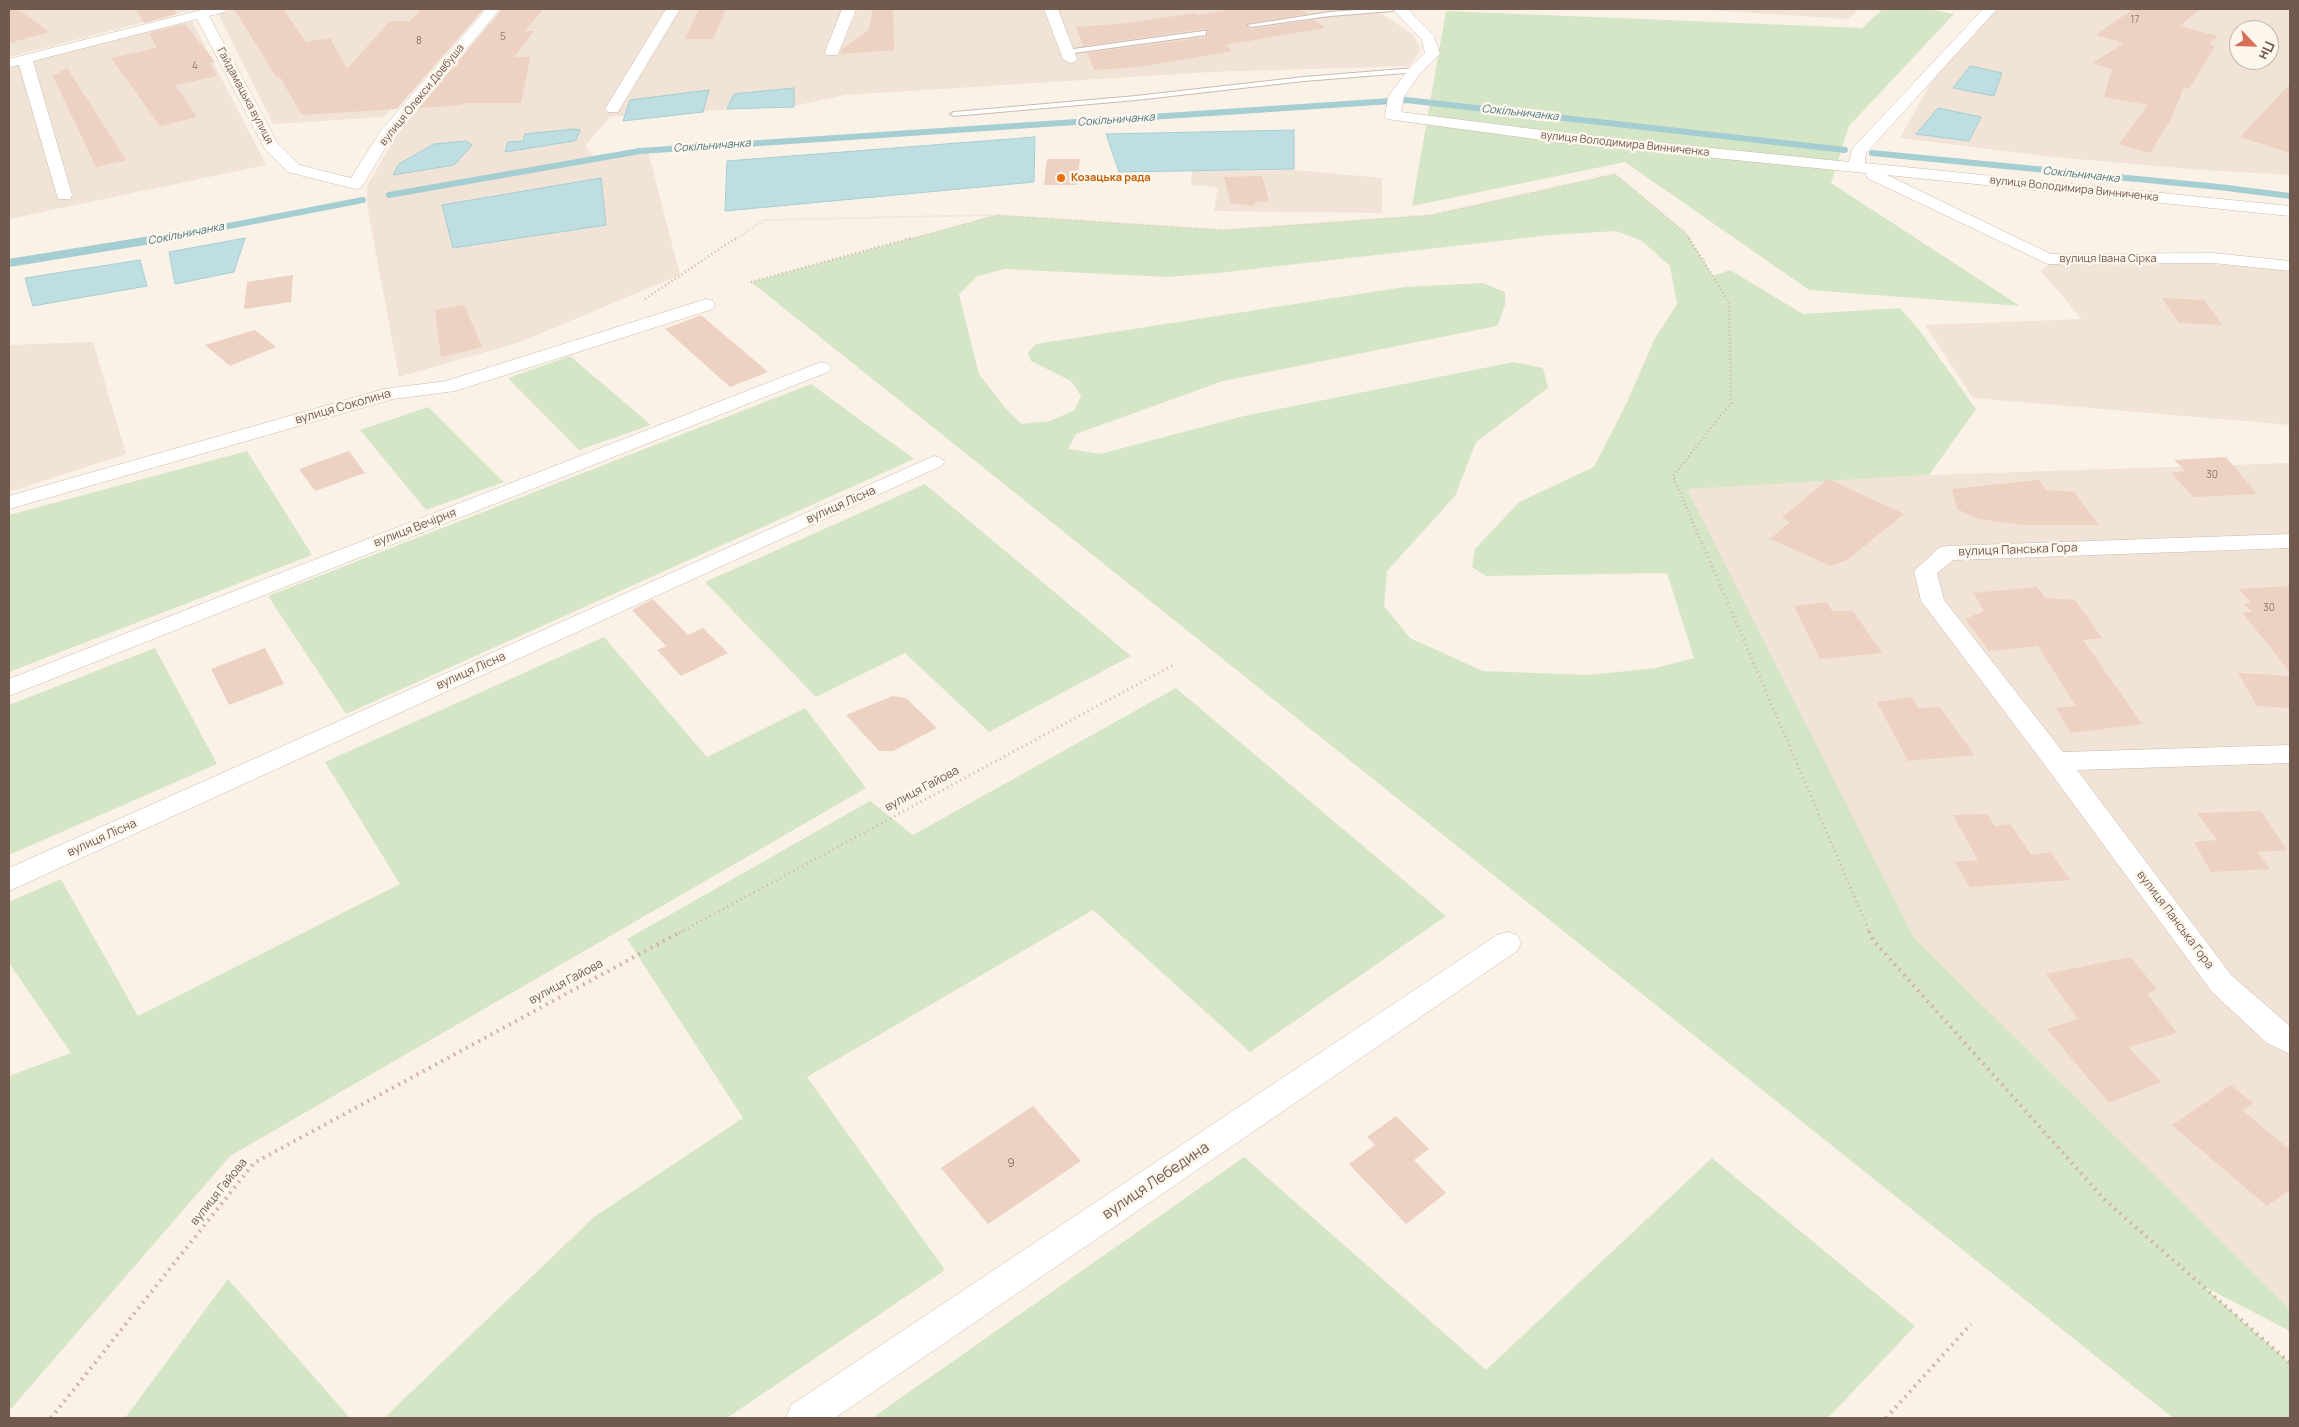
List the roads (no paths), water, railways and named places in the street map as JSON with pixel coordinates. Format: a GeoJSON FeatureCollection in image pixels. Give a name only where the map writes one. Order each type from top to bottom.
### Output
{"type":"FeatureCollection","features":[{"type":"Feature","properties":{"kind":"street"},"geometry":{"type":"LineString","coordinates":[[9,63],[220,9]]}},
{"type":"Feature","properties":{"kind":"street","name":"вулиця Олекси Довбуша"},"geometry":{"type":"LineString","coordinates":[[355,184],[386,135],[493,9]]}},
{"type":"Feature","properties":{"kind":"street"},"geometry":{"type":"LineString","coordinates":[[614,109],[673,9]]}},
{"type":"Feature","properties":{"kind":"street"},"geometry":{"type":"LineString","coordinates":[[832,52],[849,9]]}},
{"type":"Feature","properties":{"kind":"street"},"geometry":{"type":"LineString","coordinates":[[1051,9],[1068,55]]}},
{"type":"Feature","properties":{"kind":"street"},"geometry":{"type":"LineString","coordinates":[[1400,9],[1429,39],[1433,54],[1415,70]]}},
{"type":"Feature","properties":{"kind":"street"},"geometry":{"type":"LineString","coordinates":[[1857,168],[1858,152],[1990,9]]}},
{"type":"Feature","properties":{"kind":"street","name":"Гайдамацька вулиця"},"geometry":{"type":"LineString","coordinates":[[201,14],[271,146],[294,170],[355,184]]}},
{"type":"Feature","properties":{"kind":"street"},"geometry":{"type":"LineString","coordinates":[[25,59],[64,195]]}},
{"type":"Feature","properties":{"kind":"street","name":"вулиця Володимира Винниченка"},"geometry":{"type":"LineString","coordinates":[[1415,70],[1395,105],[1564,138],[2290,211]]}},
{"type":"Feature","properties":{"kind":"street","name":"вулиця Івана Сірка"},"geometry":{"type":"LineString","coordinates":[[1857,168],[2048,259],[2213,258],[2290,266]]}},
{"type":"Feature","properties":{"kind":"street","name":"вулиця Соколина"},"geometry":{"type":"LineString","coordinates":[[9,503],[391,393],[448,387],[706,305]]}},
{"type":"Feature","properties":{"kind":"street","name":"вулиця Вечірня"},"geometry":{"type":"LineString","coordinates":[[9,688],[821,368]]}},
{"type":"Feature","properties":{"kind":"street","name":"вулиця Лісна"},"geometry":{"type":"LineString","coordinates":[[9,880],[934,462]]}},
{"type":"Feature","properties":{"kind":"street","name":"вулиця Панська Гора"},"geometry":{"type":"LineString","coordinates":[[2290,540],[1947,553],[1926,571],[1933,601],[2056,761],[2222,984],[2278,1034],[2290,1041]]}},
{"type":"Feature","properties":{"kind":"street"},"geometry":{"type":"LineString","coordinates":[[2056,761],[2290,754]]}},
{"type":"Feature","properties":{"kind":"street","name":"вулиця Лебедина"},"geometry":{"type":"LineString","coordinates":[[804,1418],[1507,943]]}},
{"type":"Feature","properties":{"kind":"lane"},"geometry":{"type":"LineString","coordinates":[[1251,25],[1330,14],[1392,9]]}},
{"type":"Feature","properties":{"kind":"lane"},"geometry":{"type":"LineString","coordinates":[[1068,55],[1203,33]]}},
{"type":"Feature","properties":{"kind":"lane"},"geometry":{"type":"LineString","coordinates":[[954,114],[1136,98],[1304,78],[1415,70]]}},
{"type":"Feature","properties":{"kind":"water"},"geometry":{"type":"Polygon","coordinates":[[[1970,66],[2002,73],[1994,96],[1953,88],[1970,66]]]}},
{"type":"Feature","properties":{"kind":"water"},"geometry":{"type":"Polygon","coordinates":[[[794,88],[794,107],[727,109],[734,94],[794,88]]]}},
{"type":"Feature","properties":{"kind":"water"},"geometry":{"type":"Polygon","coordinates":[[[709,90],[703,112],[623,121],[630,100],[709,90]]]}},
{"type":"Feature","properties":{"kind":"water"},"geometry":{"type":"Polygon","coordinates":[[[1938,108],[1981,117],[1969,141],[1916,134],[1938,108]]]}},
{"type":"Feature","properties":{"kind":"water"},"geometry":{"type":"Polygon","coordinates":[[[580,130],[574,141],[505,152],[508,142],[523,141],[525,134],[580,130]]]}},
{"type":"Feature","properties":{"kind":"water"},"geometry":{"type":"Polygon","coordinates":[[[1294,130],[1294,169],[1119,172],[1106,134],[1294,130]]]}},
{"type":"Feature","properties":{"kind":"water"},"geometry":{"type":"Polygon","coordinates":[[[1035,137],[1034,182],[725,211],[727,161],[1035,137]]]}},
{"type":"Feature","properties":{"kind":"water"},"geometry":{"type":"Polygon","coordinates":[[[466,141],[472,145],[454,165],[393,175],[399,164],[434,144],[466,141]]]}},
{"type":"Feature","properties":{"kind":"water"},"geometry":{"type":"Polygon","coordinates":[[[601,178],[606,225],[453,248],[442,205],[601,178]]]}},
{"type":"Feature","properties":{"kind":"water"},"geometry":{"type":"Polygon","coordinates":[[[245,238],[234,272],[175,284],[169,252],[245,238]]]}},
{"type":"Feature","properties":{"kind":"water"},"geometry":{"type":"Polygon","coordinates":[[[140,260],[147,286],[33,306],[25,278],[140,260]]]}},
{"type":"Feature","properties":{"kind":"waterway","name":"Сокільничанка"},"geometry":{"type":"LineString","coordinates":[[389,195],[640,151],[1406,100],[1845,150]]}},
{"type":"Feature","properties":{"kind":"waterway","name":"Сокільничанка"},"geometry":{"type":"LineString","coordinates":[[1872,153],[2219,187],[2290,196]]}},
{"type":"Feature","properties":{"kind":"waterway","name":"Сокільничанка"},"geometry":{"type":"LineString","coordinates":[[156,240],[363,200]]}},
{"type":"Feature","properties":{"kind":"waterway","name":"Сокільничанка"},"geometry":{"type":"LineString","coordinates":[[9,263],[163,238]]}},
{"type":"Feature","properties":{"kind":"place","name":"Козацька рада"},"geometry":{"type":"Point","coordinates":[1061,178]}}]}
